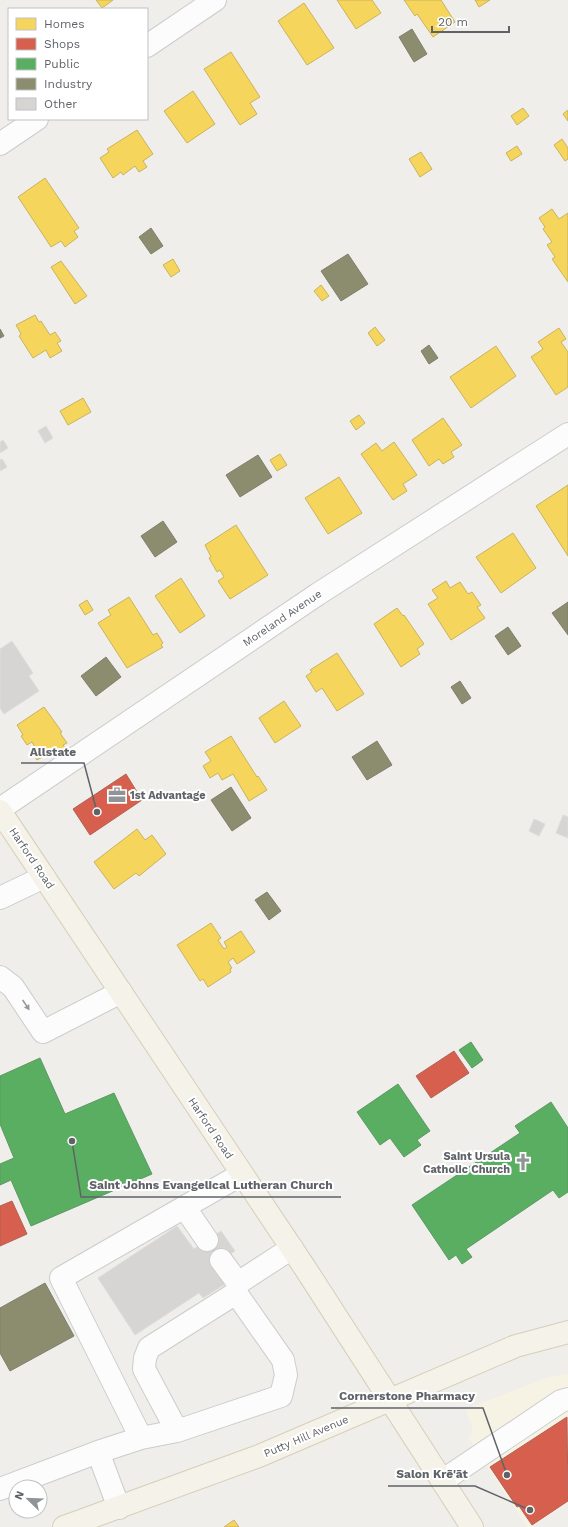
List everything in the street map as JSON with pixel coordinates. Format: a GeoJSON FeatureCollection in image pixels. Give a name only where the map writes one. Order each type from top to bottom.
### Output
{"type":"FeatureCollection","features":[{"type":"Feature","properties":{"kind":"main road","name":"Harford Road"},"geometry":{"type":"LineString","coordinates":[[0,810],[292,1248],[472,1527]]}},
{"type":"Feature","properties":{"kind":"main road","name":"Putty Hill Avenue"},"geometry":{"type":"LineString","coordinates":[[64,1527],[259,1456],[474,1362],[516,1346],[568,1332]]}},
{"type":"Feature","properties":{"kind":"street"},"geometry":{"type":"LineString","coordinates":[[148,45],[215,0]]}},
{"type":"Feature","properties":{"kind":"street"},"geometry":{"type":"LineString","coordinates":[[0,144],[36,120]]}},
{"type":"Feature","properties":{"kind":"street","name":"Moreland Avenue"},"geometry":{"type":"LineString","coordinates":[[0,810],[318,594],[568,434]]}},
{"type":"Feature","properties":{"kind":"street"},"geometry":{"type":"LineString","coordinates":[[0,898],[44,877]]}},
{"type":"Feature","properties":{"kind":"street"},"geometry":{"type":"LineString","coordinates":[[0,977],[18,993],[43,1032],[121,992]]}},
{"type":"Feature","properties":{"kind":"street"},"geometry":{"type":"LineString","coordinates":[[141,1438],[61,1278],[242,1174]]}},
{"type":"Feature","properties":{"kind":"street"},"geometry":{"type":"LineString","coordinates":[[185,1208],[207,1240]]}},
{"type":"Feature","properties":{"kind":"street"},"geometry":{"type":"LineString","coordinates":[[177,1431],[144,1369],[149,1348],[237,1288],[292,1248]]}},
{"type":"Feature","properties":{"kind":"street"},"geometry":{"type":"LineString","coordinates":[[0,1489],[98,1452],[141,1438],[177,1431],[281,1396],[286,1375],[283,1360],[237,1288],[222,1260]]}},
{"type":"Feature","properties":{"kind":"street"},"geometry":{"type":"LineString","coordinates":[[442,1481],[561,1401],[568,1399]]}},
{"type":"Feature","properties":{"kind":"street"},"geometry":{"type":"LineString","coordinates":[[98,1452],[119,1508]]}},
{"type":"Feature","properties":{"kind":"shaded area"},"geometry":{"type":"Polygon","coordinates":[[[568,1374],[568,1503],[531,1527],[527,1527],[469,1438],[473,1430],[466,1409],[549,1377],[568,1374]]]}},
{"type":"Feature","properties":{"kind":"building: Homes"},"geometry":{"type":"Polygon","coordinates":[[[96,0],[113,0],[102,8],[96,0]]]}},
{"type":"Feature","properties":{"kind":"building: Homes"},"geometry":{"type":"Polygon","coordinates":[[[337,0],[372,0],[381,13],[356,29],[337,0]]]}},
{"type":"Feature","properties":{"kind":"building: Homes"},"geometry":{"type":"Polygon","coordinates":[[[404,0],[441,0],[455,22],[433,37],[417,14],[415,16],[404,0]]]}},
{"type":"Feature","properties":{"kind":"building: Homes"},"geometry":{"type":"Polygon","coordinates":[[[475,0],[490,0],[479,7],[475,0]]]}},
{"type":"Feature","properties":{"kind":"building: Homes"},"geometry":{"type":"Polygon","coordinates":[[[304,3],[334,48],[307,65],[278,21],[304,3]]]}},
{"type":"Feature","properties":{"kind":"building: Homes"},"geometry":{"type":"Polygon","coordinates":[[[231,52],[260,97],[250,103],[257,114],[240,125],[204,69],[231,52]]]}},
{"type":"Feature","properties":{"kind":"building: Homes"},"geometry":{"type":"Polygon","coordinates":[[[193,91],[215,124],[187,143],[164,111],[193,91]]]}},
{"type":"Feature","properties":{"kind":"building: Homes"},"geometry":{"type":"Polygon","coordinates":[[[523,108],[529,116],[517,125],[511,116],[523,108]]]}},
{"type":"Feature","properties":{"kind":"building: Homes"},"geometry":{"type":"Polygon","coordinates":[[[568,110],[568,121],[563,114],[568,110]]]}},
{"type":"Feature","properties":{"kind":"building: Homes"},"geometry":{"type":"Polygon","coordinates":[[[137,130],[153,154],[143,161],[147,167],[139,172],[135,166],[123,175],[121,172],[113,178],[100,158],[109,152],[107,149],[137,130]]]}},
{"type":"Feature","properties":{"kind":"building: Homes"},"geometry":{"type":"Polygon","coordinates":[[[562,139],[568,148],[568,159],[565,161],[554,145],[562,139]]]}},
{"type":"Feature","properties":{"kind":"building: Homes"},"geometry":{"type":"Polygon","coordinates":[[[517,146],[522,154],[511,161],[506,153],[517,146]]]}},
{"type":"Feature","properties":{"kind":"building: Homes"},"geometry":{"type":"Polygon","coordinates":[[[421,152],[432,169],[420,177],[409,159],[421,152]]]}},
{"type":"Feature","properties":{"kind":"building: Homes"},"geometry":{"type":"Polygon","coordinates":[[[45,178],[79,228],[74,231],[78,237],[65,247],[61,241],[51,247],[18,197],[45,178]]]}},
{"type":"Feature","properties":{"kind":"building: Homes"},"geometry":{"type":"Polygon","coordinates":[[[552,209],[559,219],[568,213],[568,282],[552,259],[555,257],[547,245],[552,242],[543,229],[545,227],[539,218],[552,209]]]}},
{"type":"Feature","properties":{"kind":"building: Homes"},"geometry":{"type":"Polygon","coordinates":[[[173,259],[180,271],[171,277],[163,265],[173,259]]]}},
{"type":"Feature","properties":{"kind":"building: Homes"},"geometry":{"type":"Polygon","coordinates":[[[61,261],[87,296],[75,304],[51,267],[61,261]]]}},
{"type":"Feature","properties":{"kind":"building: Homes"},"geometry":{"type":"Polygon","coordinates":[[[321,285],[329,296],[322,301],[314,291],[321,285]]]}},
{"type":"Feature","properties":{"kind":"building: Homes"},"geometry":{"type":"Polygon","coordinates":[[[35,315],[50,335],[55,332],[61,341],[57,343],[62,351],[50,358],[46,350],[33,358],[19,336],[21,334],[16,325],[35,315]]]}},
{"type":"Feature","properties":{"kind":"building: Homes"},"geometry":{"type":"Polygon","coordinates":[[[375,327],[385,340],[377,346],[368,333],[375,327]]]}},
{"type":"Feature","properties":{"kind":"building: Homes"},"geometry":{"type":"Polygon","coordinates":[[[559,328],[566,339],[561,342],[568,352],[568,387],[556,395],[531,357],[543,349],[538,342],[559,328]]]}},
{"type":"Feature","properties":{"kind":"building: Homes"},"geometry":{"type":"Polygon","coordinates":[[[496,346],[516,376],[471,408],[450,377],[496,346]]]}},
{"type":"Feature","properties":{"kind":"building: Homes"},"geometry":{"type":"Polygon","coordinates":[[[83,398],[91,412],[68,425],[60,411],[83,398]]]}},
{"type":"Feature","properties":{"kind":"building: Homes"},"geometry":{"type":"Polygon","coordinates":[[[359,415],[365,423],[356,430],[350,421],[359,415]]]}},
{"type":"Feature","properties":{"kind":"building: Homes"},"geometry":{"type":"Polygon","coordinates":[[[443,418],[462,445],[451,452],[454,457],[443,464],[439,459],[429,466],[412,440],[443,418]]]}},
{"type":"Feature","properties":{"kind":"building: Homes"},"geometry":{"type":"Polygon","coordinates":[[[394,442],[417,475],[403,484],[407,491],[393,500],[361,454],[376,443],[382,451],[394,442]]]}},
{"type":"Feature","properties":{"kind":"building: Homes"},"geometry":{"type":"Polygon","coordinates":[[[280,454],[287,465],[277,471],[270,460],[280,454]]]}},
{"type":"Feature","properties":{"kind":"building: Homes"},"geometry":{"type":"Polygon","coordinates":[[[339,477],[362,513],[328,534],[305,498],[339,477]]]}},
{"type":"Feature","properties":{"kind":"building: Homes"},"geometry":{"type":"Polygon","coordinates":[[[568,485],[568,556],[536,506],[568,485]]]}},
{"type":"Feature","properties":{"kind":"building: Homes"},"geometry":{"type":"Polygon","coordinates":[[[236,525],[268,575],[230,599],[218,581],[224,577],[220,570],[217,572],[209,558],[211,557],[205,545],[236,525]]]}},
{"type":"Feature","properties":{"kind":"building: Homes"},"geometry":{"type":"Polygon","coordinates":[[[513,533],[536,568],[501,593],[476,557],[513,533]]]}},
{"type":"Feature","properties":{"kind":"building: Homes"},"geometry":{"type":"Polygon","coordinates":[[[181,578],[205,616],[180,633],[155,596],[181,578]]]}},
{"type":"Feature","properties":{"kind":"building: Homes"},"geometry":{"type":"Polygon","coordinates":[[[446,581],[450,588],[460,582],[468,594],[472,592],[481,605],[477,607],[485,618],[451,640],[428,604],[438,598],[432,590],[446,581]]]}},
{"type":"Feature","properties":{"kind":"building: Homes"},"geometry":{"type":"Polygon","coordinates":[[[129,597],[153,635],[157,633],[163,643],[161,645],[163,647],[127,668],[98,623],[111,615],[108,610],[129,597]]]}},
{"type":"Feature","properties":{"kind":"building: Homes"},"geometry":{"type":"Polygon","coordinates":[[[87,600],[93,610],[85,615],[79,605],[87,600]]]}},
{"type":"Feature","properties":{"kind":"building: Homes"},"geometry":{"type":"Polygon","coordinates":[[[397,608],[403,616],[404,615],[424,644],[417,649],[420,654],[401,667],[374,624],[397,608]]]}},
{"type":"Feature","properties":{"kind":"building: Homes"},"geometry":{"type":"Polygon","coordinates":[[[337,653],[364,694],[337,711],[322,688],[316,692],[306,676],[312,672],[310,670],[337,653]]]}},
{"type":"Feature","properties":{"kind":"building: Homes"},"geometry":{"type":"Polygon","coordinates":[[[284,701],[301,726],[275,743],[259,718],[284,701]]]}},
{"type":"Feature","properties":{"kind":"building: Homes"},"geometry":{"type":"Polygon","coordinates":[[[44,707],[62,732],[60,733],[67,743],[63,745],[66,749],[59,754],[57,751],[54,753],[53,751],[37,760],[32,752],[36,749],[32,742],[27,745],[21,736],[23,735],[17,725],[44,707]]]}},
{"type":"Feature","properties":{"kind":"building: Homes"},"geometry":{"type":"Polygon","coordinates":[[[231,736],[267,790],[249,801],[233,774],[222,780],[218,773],[210,778],[203,766],[211,761],[205,752],[231,736]]]}},
{"type":"Feature","properties":{"kind":"building: Homes"},"geometry":{"type":"Polygon","coordinates":[[[137,829],[145,840],[152,835],[166,854],[139,876],[136,873],[114,889],[94,862],[137,829]]]}},
{"type":"Feature","properties":{"kind":"building: Homes"},"geometry":{"type":"Polygon","coordinates":[[[211,923],[221,938],[218,940],[224,949],[227,947],[224,942],[241,931],[255,952],[237,964],[233,958],[228,962],[232,968],[230,969],[231,972],[208,987],[203,979],[200,981],[177,945],[211,923]]]}},
{"type":"Feature","properties":{"kind":"building: Homes"},"geometry":{"type":"Polygon","coordinates":[[[234,1520],[239,1527],[224,1527],[234,1520]]]}},
{"type":"Feature","properties":{"kind":"building: Shops"},"geometry":{"type":"Polygon","coordinates":[[[126,774],[142,800],[90,835],[73,809],[126,774]]]}},
{"type":"Feature","properties":{"kind":"building: Shops"},"geometry":{"type":"Polygon","coordinates":[[[454,1051],[469,1073],[431,1098],[416,1076],[454,1051]]]}},
{"type":"Feature","properties":{"kind":"building: Shops"},"geometry":{"type":"Polygon","coordinates":[[[12,1201],[27,1234],[0,1246],[0,1206],[12,1201]]]}},
{"type":"Feature","properties":{"kind":"building: Shops"},"geometry":{"type":"Polygon","coordinates":[[[567,1417],[568,1501],[532,1525],[519,1506],[517,1507],[490,1467],[567,1417]]]}},
{"type":"Feature","properties":{"kind":"building: Public"},"geometry":{"type":"Polygon","coordinates":[[[471,1042],[483,1060],[472,1068],[459,1050],[471,1042]]]}},
{"type":"Feature","properties":{"kind":"building: Public"},"geometry":{"type":"Polygon","coordinates":[[[40,1058],[65,1114],[114,1093],[152,1174],[31,1226],[11,1180],[0,1185],[0,1164],[14,1158],[0,1124],[0,1076],[40,1058]]]}},
{"type":"Feature","properties":{"kind":"building: Public"},"geometry":{"type":"Polygon","coordinates":[[[398,1084],[430,1131],[417,1140],[421,1145],[404,1157],[390,1138],[380,1145],[357,1112],[398,1084]]]}},
{"type":"Feature","properties":{"kind":"building: Public","name":"Saint Ursula Catholic Church"},"geometry":{"type":"Polygon","coordinates":[[[551,1102],[568,1128],[568,1192],[559,1198],[553,1190],[466,1249],[472,1257],[462,1264],[456,1255],[449,1260],[412,1205],[520,1133],[515,1126],[551,1102]]]}},
{"type":"Feature","properties":{"kind":"building: Industry"},"geometry":{"type":"Polygon","coordinates":[[[412,29],[427,54],[414,62],[399,37],[412,29]]]}},
{"type":"Feature","properties":{"kind":"building: Industry"},"geometry":{"type":"Polygon","coordinates":[[[151,228],[163,246],[151,254],[139,237],[151,228]]]}},
{"type":"Feature","properties":{"kind":"building: Industry"},"geometry":{"type":"Polygon","coordinates":[[[348,254],[368,284],[341,301],[321,271],[348,254]]]}},
{"type":"Feature","properties":{"kind":"building: Industry"},"geometry":{"type":"Polygon","coordinates":[[[0,329],[4,336],[0,338],[0,329]]]}},
{"type":"Feature","properties":{"kind":"building: Industry"},"geometry":{"type":"Polygon","coordinates":[[[429,345],[438,358],[429,364],[421,351],[429,345]]]}},
{"type":"Feature","properties":{"kind":"building: Industry"},"geometry":{"type":"Polygon","coordinates":[[[258,455],[272,477],[240,497],[226,475],[258,455]]]}},
{"type":"Feature","properties":{"kind":"building: Industry"},"geometry":{"type":"Polygon","coordinates":[[[163,521],[177,542],[155,557],[141,536],[163,521]]]}},
{"type":"Feature","properties":{"kind":"building: Industry"},"geometry":{"type":"Polygon","coordinates":[[[568,602],[568,635],[552,613],[568,602]]]}},
{"type":"Feature","properties":{"kind":"building: Industry"},"geometry":{"type":"Polygon","coordinates":[[[508,627],[521,646],[508,655],[495,636],[508,627]]]}},
{"type":"Feature","properties":{"kind":"building: Industry"},"geometry":{"type":"Polygon","coordinates":[[[106,657],[121,677],[96,696],[81,676],[106,657]]]}},
{"type":"Feature","properties":{"kind":"building: Industry"},"geometry":{"type":"Polygon","coordinates":[[[460,681],[471,698],[462,704],[451,687],[460,681]]]}},
{"type":"Feature","properties":{"kind":"building: Industry"},"geometry":{"type":"Polygon","coordinates":[[[377,741],[392,765],[367,780],[352,757],[377,741]]]}},
{"type":"Feature","properties":{"kind":"building: Industry"},"geometry":{"type":"Polygon","coordinates":[[[231,787],[251,818],[232,831],[211,800],[231,787]]]}},
{"type":"Feature","properties":{"kind":"building: Industry"},"geometry":{"type":"Polygon","coordinates":[[[267,892],[281,911],[269,920],[255,900],[267,892]]]}},
{"type":"Feature","properties":{"kind":"building: Industry"},"geometry":{"type":"Polygon","coordinates":[[[45,1283],[74,1336],[10,1371],[0,1353],[0,1308],[45,1283]]]}},
{"type":"Feature","properties":{"kind":"building: Other"},"geometry":{"type":"Polygon","coordinates":[[[46,426],[53,438],[45,443],[38,431],[46,426]]]}},
{"type":"Feature","properties":{"kind":"building: Other"},"geometry":{"type":"Polygon","coordinates":[[[3,440],[8,448],[0,453],[0,442],[3,440]]]}},
{"type":"Feature","properties":{"kind":"building: Other"},"geometry":{"type":"Polygon","coordinates":[[[2,459],[7,467],[0,471],[0,460],[2,459]]]}},
{"type":"Feature","properties":{"kind":"building: Other"},"geometry":{"type":"Polygon","coordinates":[[[12,641],[33,673],[29,676],[39,691],[4,714],[0,708],[0,649],[12,641]]]}},
{"type":"Feature","properties":{"kind":"building: Other"},"geometry":{"type":"Polygon","coordinates":[[[563,815],[568,817],[568,838],[556,833],[563,815]]]}},
{"type":"Feature","properties":{"kind":"building: Other"},"geometry":{"type":"Polygon","coordinates":[[[534,819],[545,824],[539,836],[529,831],[534,819]]]}},
{"type":"Feature","properties":{"kind":"building: Other"},"geometry":{"type":"Polygon","coordinates":[[[177,1226],[194,1249],[221,1231],[235,1251],[213,1265],[227,1283],[203,1298],[199,1293],[135,1335],[98,1278],[177,1226]]]}},
{"type":"Feature","properties":{"kind":"place","name":"1st Advantage"},"geometry":{"type":"Point","coordinates":[117,795]}},
{"type":"Feature","properties":{"kind":"place","name":"Allstate"},"geometry":{"type":"Point","coordinates":[97,812]}},
{"type":"Feature","properties":{"kind":"place","name":"Saint Johns Evangelical Lutheran Church"},"geometry":{"type":"Point","coordinates":[72,1141]}},
{"type":"Feature","properties":{"kind":"place","name":"Saint Ursula Catholic Church"},"geometry":{"type":"Point","coordinates":[523,1162]}},
{"type":"Feature","properties":{"kind":"place","name":"Cornerstone Pharmacy"},"geometry":{"type":"Point","coordinates":[507,1475]}},
{"type":"Feature","properties":{"kind":"place","name":"Salon Krē'āt"},"geometry":{"type":"Point","coordinates":[530,1510]}}]}
